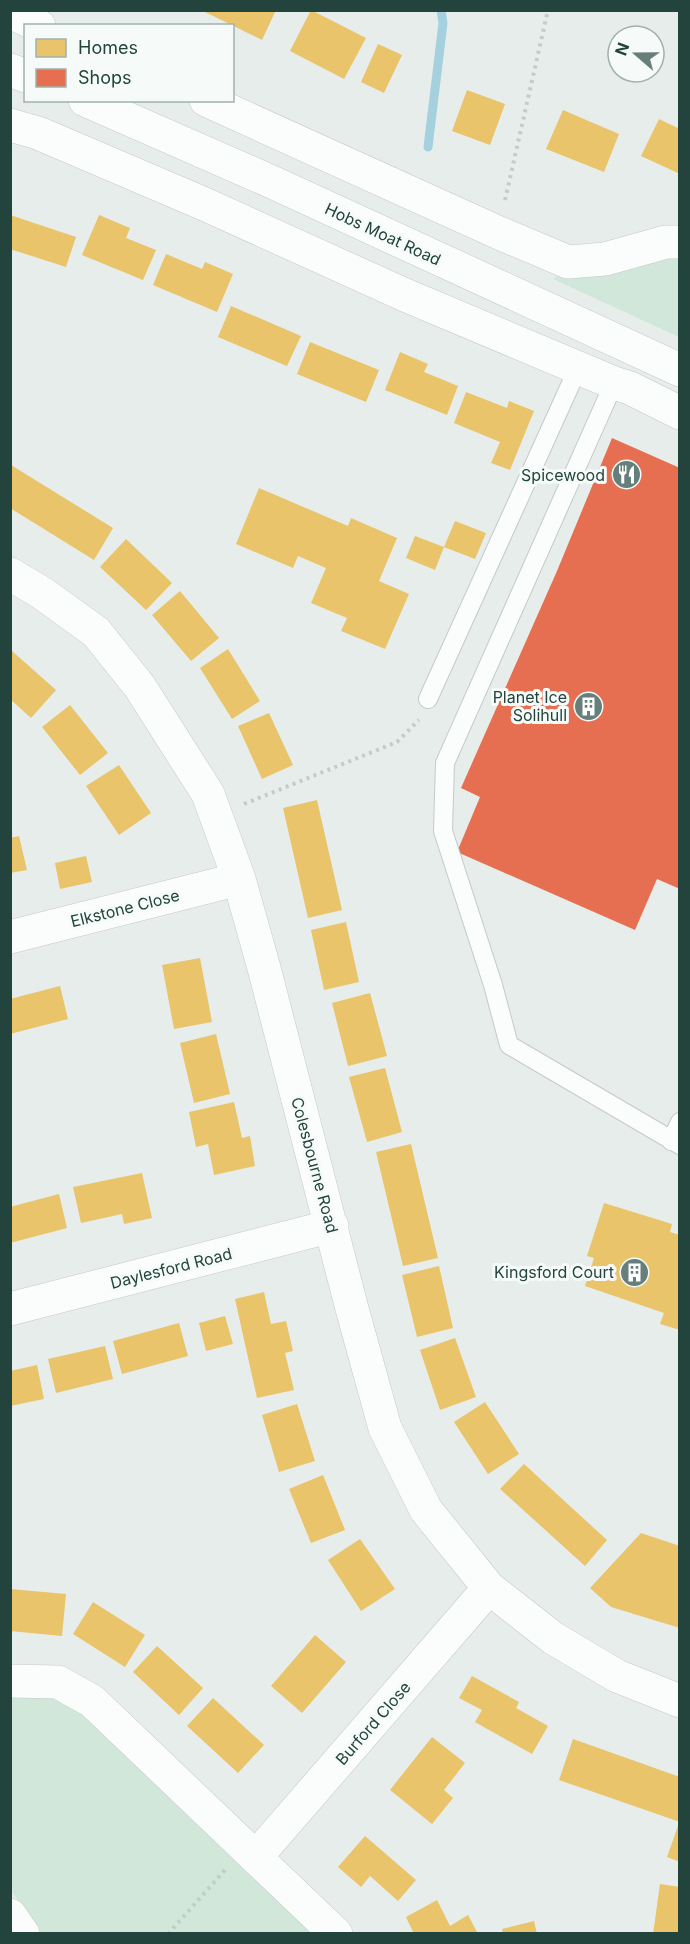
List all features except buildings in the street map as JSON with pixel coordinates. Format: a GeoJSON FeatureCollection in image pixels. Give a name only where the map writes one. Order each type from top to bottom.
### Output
{"type":"FeatureCollection","features":[{"type":"Feature","properties":{"kind":"street"},"geometry":{"type":"LineString","coordinates":[[10,12],[35,24]]}},
{"type":"Feature","properties":{"kind":"street","name":"Hobs Moat Road"},"geometry":{"type":"LineString","coordinates":[[90,102],[272,182],[680,370]]}},
{"type":"Feature","properties":{"kind":"street"},"geometry":{"type":"LineString","coordinates":[[210,102],[568,262],[605,259],[666,242],[680,243]]}},
{"type":"Feature","properties":{"kind":"street"},"geometry":{"type":"LineString","coordinates":[[10,125],[38,133],[191,198],[405,295],[622,386],[680,413]]}},
{"type":"Feature","properties":{"kind":"street"},"geometry":{"type":"LineString","coordinates":[[622,386],[645,355]]}},
{"type":"Feature","properties":{"kind":"street","name":"Colesbourne Road"},"geometry":{"type":"LineString","coordinates":[[10,574],[42,593],[96,633],[140,687],[208,794],[239,879],[384,1428],[426,1510],[489,1588],[553,1638],[617,1676],[680,1701]]}},
{"type":"Feature","properties":{"kind":"street","name":"Elkstone Close"},"geometry":{"type":"LineString","coordinates":[[10,937],[239,879]]}},
{"type":"Feature","properties":{"kind":"street","name":"Daylesford Road"},"geometry":{"type":"LineString","coordinates":[[10,1309],[332,1226]]}},
{"type":"Feature","properties":{"kind":"street","name":"Burford Close"},"geometry":{"type":"LineString","coordinates":[[250,1852],[489,1588]]}},
{"type":"Feature","properties":{"kind":"street"},"geometry":{"type":"LineString","coordinates":[[10,1681],[58,1682],[92,1701],[336,1934]]}},
{"type":"Feature","properties":{"kind":"street"},"geometry":{"type":"LineString","coordinates":[[10,1915],[23,1934]]}},
{"type":"Feature","properties":{"kind":"lane"},"geometry":{"type":"LineString","coordinates":[[428,699],[578,368]]}},
{"type":"Feature","properties":{"kind":"lane"},"geometry":{"type":"LineString","coordinates":[[622,386],[445,763],[443,831],[493,985],[509,1045],[675,1143],[680,1122]]}},
{"type":"Feature","properties":{"kind":"path"},"geometry":{"type":"LineString","coordinates":[[497,232],[548,10]]}},
{"type":"Feature","properties":{"kind":"path"},"geometry":{"type":"LineString","coordinates":[[215,816],[397,742],[418,722],[428,699]]}},
{"type":"Feature","properties":{"kind":"path"},"geometry":{"type":"LineString","coordinates":[[168,1934],[250,1852]]}},
{"type":"Feature","properties":{"kind":"green space"},"geometry":{"type":"Polygon","coordinates":[[[679,252],[679,337],[553,279],[567,271],[679,252]]]}},
{"type":"Feature","properties":{"kind":"green space"},"geometry":{"type":"Polygon","coordinates":[[[49,1693],[92,1718],[319,1933],[40,1933],[11,1890],[11,1696],[49,1693]]]}},
{"type":"Feature","properties":{"kind":"waterway"},"geometry":{"type":"LineString","coordinates":[[428,147],[443,23],[441,10]]}},
{"type":"Feature","properties":{"kind":"place","name":"Spicewood"},"geometry":{"type":"Point","coordinates":[626,475]}},
{"type":"Feature","properties":{"kind":"place","name":"Planet Ice Solihull"},"geometry":{"type":"Point","coordinates":[588,706]}},
{"type":"Feature","properties":{"kind":"place","name":"Kingsford Court"},"geometry":{"type":"Point","coordinates":[635,1272]}}]}
